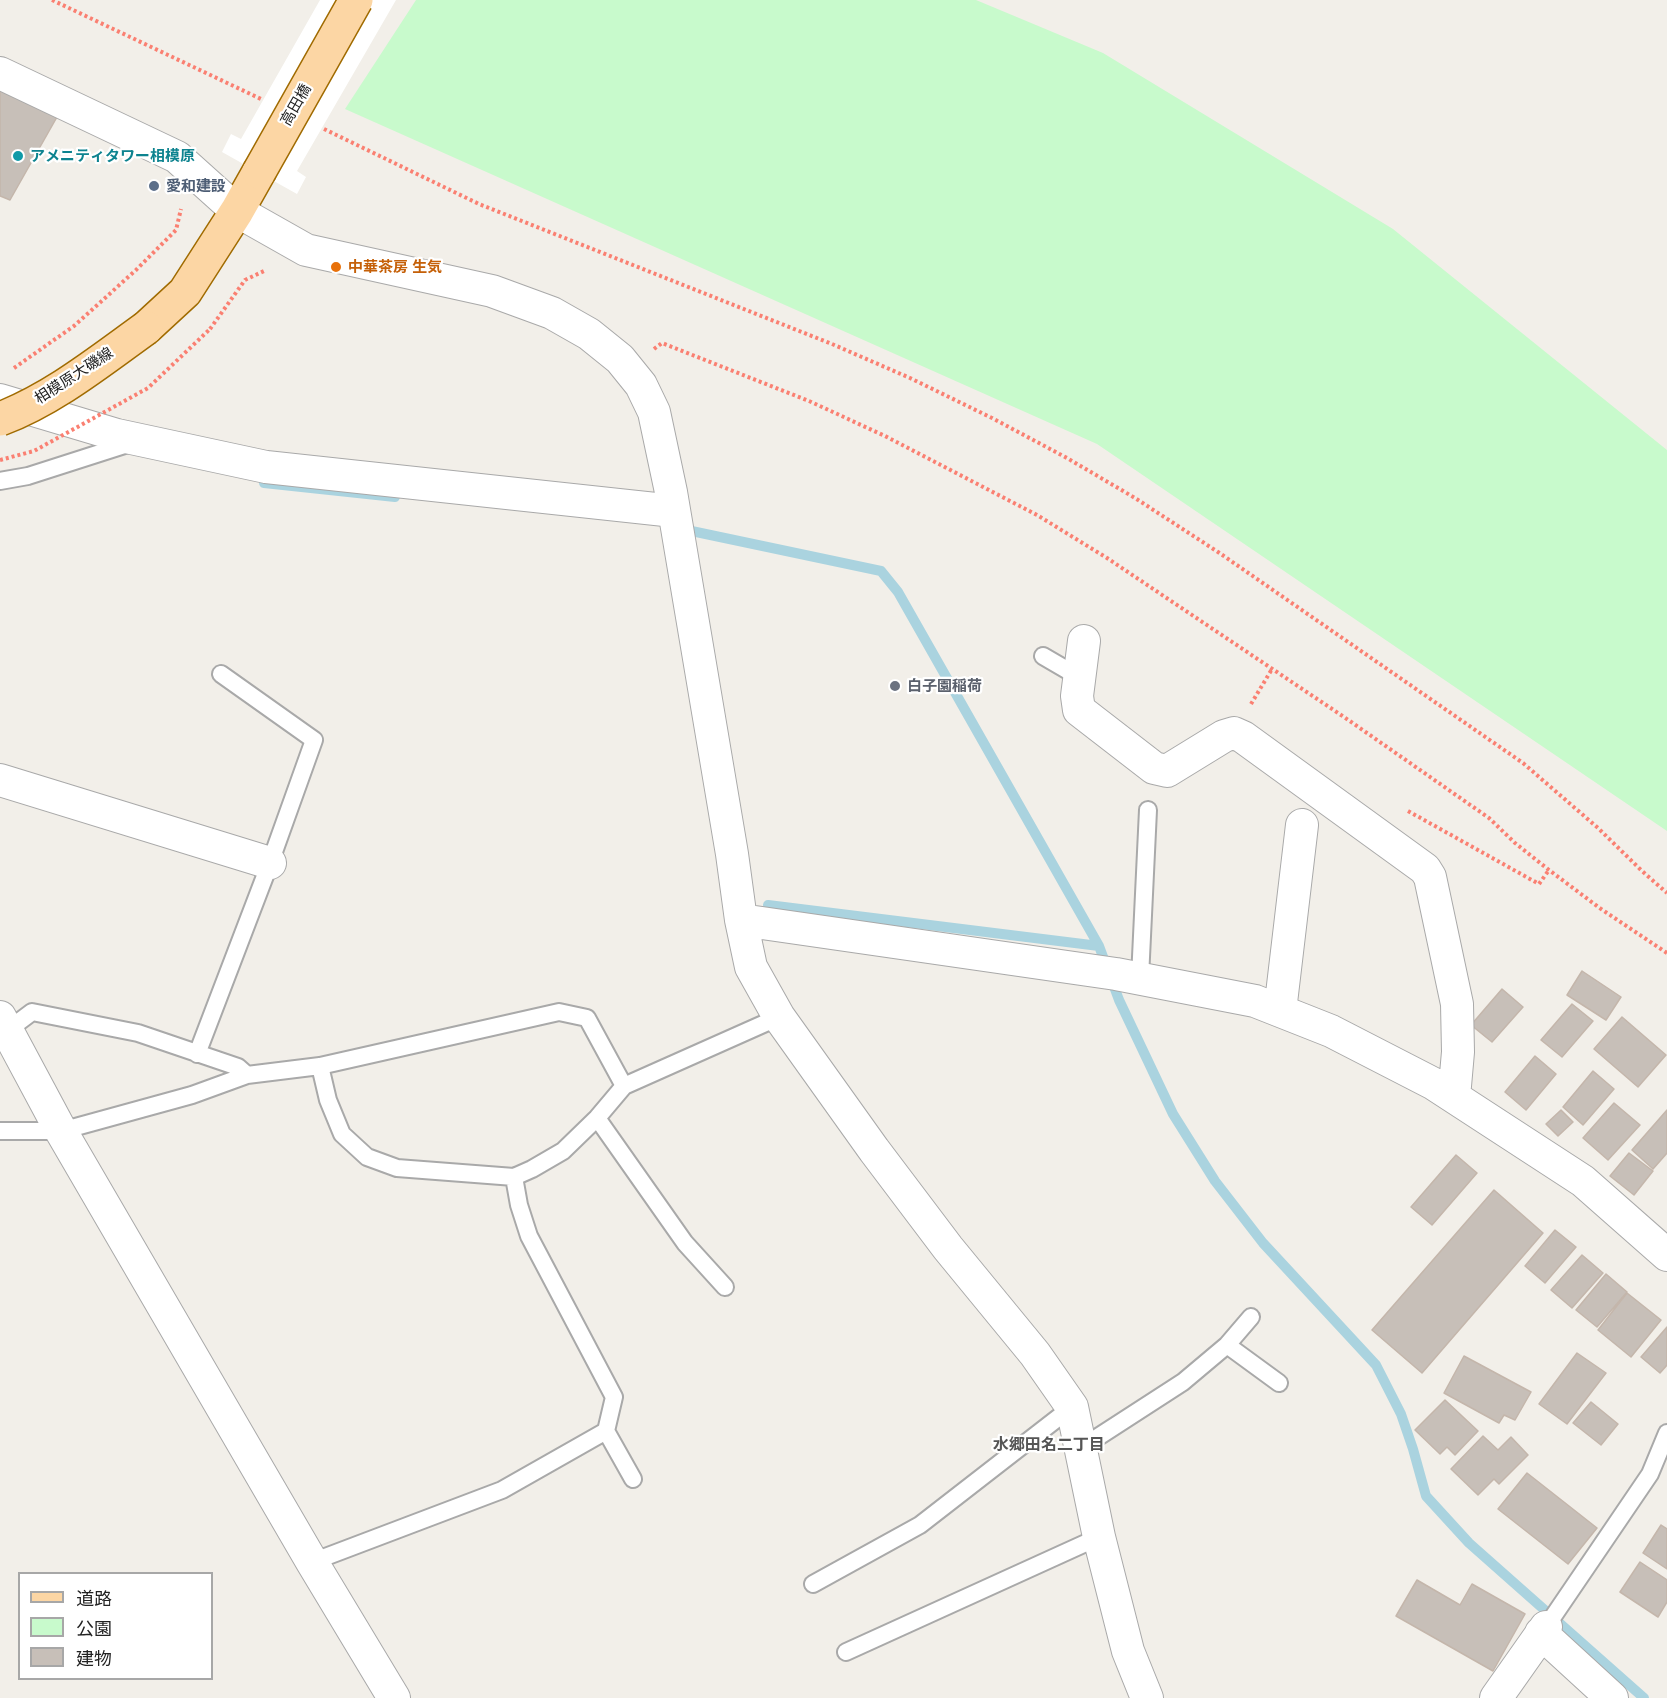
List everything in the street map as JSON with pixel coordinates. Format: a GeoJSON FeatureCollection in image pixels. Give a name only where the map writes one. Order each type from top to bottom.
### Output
{"type":"FeatureCollection","features":[{"type":"Feature","properties":{"kind":"main road","name":"高田橋"},"geometry":{"type":"LineString","coordinates":[[237,211],[356,0]]}},
{"type":"Feature","properties":{"kind":"main road","name":"相模原大磯線"},"geometry":{"type":"LineString","coordinates":[[0,419],[16,413],[76,377],[146,328],[185,292],[237,211]]}},
{"type":"Feature","properties":{"kind":"street"},"geometry":{"type":"LineString","coordinates":[[0,74],[177,157],[237,211],[306,250],[492,291],[552,313],[589,334],[620,359],[641,385],[654,412],[682,552],[741,920],[751,967],[779,1017],[874,1150],[941,1239],[1035,1354],[1072,1407],[1099,1537],[1128,1651],[1147,1698]]}},
{"type":"Feature","properties":{"kind":"street"},"geometry":{"type":"LineString","coordinates":[[4,386],[140,440],[266,467],[674,511]]}},
{"type":"Feature","properties":{"kind":"street"},"geometry":{"type":"LineString","coordinates":[[1084,641],[1077,703],[1079,710],[1154,768],[1167,771],[1224,736],[1234,733],[1243,737],[1425,869],[1430,877],[1457,1004],[1458,1052],[1454,1097]]}},
{"type":"Feature","properties":{"kind":"street"},"geometry":{"type":"LineString","coordinates":[[0,780],[270,863]]}},
{"type":"Feature","properties":{"kind":"street"},"geometry":{"type":"LineString","coordinates":[[1280,1011],[1302,825]]}},
{"type":"Feature","properties":{"kind":"street"},"geometry":{"type":"LineString","coordinates":[[741,920],[1128,976],[1255,1001],[1331,1030],[1434,1084],[1583,1181],[1667,1255]]}},
{"type":"Feature","properties":{"kind":"street"},"geometry":{"type":"LineString","coordinates":[[4,1024],[61,1131],[312,1562],[394,1698]]}},
{"type":"Feature","properties":{"kind":"street"},"geometry":{"type":"LineString","coordinates":[[1496,1698],[1544,1630],[1612,1698]]}},
{"type":"Feature","properties":{"kind":"lane"},"geometry":{"type":"LineString","coordinates":[[0,481],[28,476],[140,440]]}},
{"type":"Feature","properties":{"kind":"lane"},"geometry":{"type":"LineString","coordinates":[[1042,656],[1079,677]]}},
{"type":"Feature","properties":{"kind":"lane"},"geometry":{"type":"LineString","coordinates":[[197,1054],[314,740],[221,674]]}},
{"type":"Feature","properties":{"kind":"lane"},"geometry":{"type":"LineString","coordinates":[[1128,976],[1148,810]]}},
{"type":"Feature","properties":{"kind":"lane"},"geometry":{"type":"LineString","coordinates":[[4,1024],[32,1012],[138,1033],[238,1067],[247,1075]]}},
{"type":"Feature","properties":{"kind":"lane"},"geometry":{"type":"LineString","coordinates":[[0,1131],[61,1131],[192,1095],[247,1075],[320,1066],[558,1012],[587,1018],[624,1086]]}},
{"type":"Feature","properties":{"kind":"lane"},"geometry":{"type":"LineString","coordinates":[[320,1066],[328,1100],[342,1134],[367,1157],[396,1168],[514,1177],[562,1151],[597,1118],[624,1086],[779,1017]]}},
{"type":"Feature","properties":{"kind":"lane"},"geometry":{"type":"LineString","coordinates":[[597,1118],[685,1243],[725,1287]]}},
{"type":"Feature","properties":{"kind":"lane"},"geometry":{"type":"LineString","coordinates":[[514,1177],[519,1205],[529,1236],[614,1398],[606,1431],[633,1479]]}},
{"type":"Feature","properties":{"kind":"lane"},"geometry":{"type":"LineString","coordinates":[[1081,1448],[1183,1382],[1227,1345],[1251,1317]]}},
{"type":"Feature","properties":{"kind":"lane"},"geometry":{"type":"LineString","coordinates":[[1227,1345],[1279,1383]]}},
{"type":"Feature","properties":{"kind":"lane"},"geometry":{"type":"LineString","coordinates":[[813,1584],[920,1525],[1072,1407]]}},
{"type":"Feature","properties":{"kind":"lane"},"geometry":{"type":"LineString","coordinates":[[312,1562],[502,1490],[606,1431]]}},
{"type":"Feature","properties":{"kind":"lane"},"geometry":{"type":"LineString","coordinates":[[1544,1630],[1650,1474],[1667,1433]]}},
{"type":"Feature","properties":{"kind":"lane"},"geometry":{"type":"LineString","coordinates":[[846,1652],[1099,1537]]}},
{"type":"Feature","properties":{"kind":"path"},"geometry":{"type":"LineString","coordinates":[[52,0],[267,102]]}},
{"type":"Feature","properties":{"kind":"path"},"geometry":{"type":"LineString","coordinates":[[321,127],[479,204],[832,344],[900,374],[992,418],[1067,458],[1135,498],[1218,552],[1523,763],[1598,828],[1667,894]]}},
{"type":"Feature","properties":{"kind":"path"},"geometry":{"type":"LineString","coordinates":[[4,386],[136,270],[176,230],[182,210],[177,202]]}},
{"type":"Feature","properties":{"kind":"path"},"geometry":{"type":"LineString","coordinates":[[0,460],[34,451],[148,388],[210,329],[245,280],[264,271]]}},
{"type":"Feature","properties":{"kind":"path"},"geometry":{"type":"LineString","coordinates":[[662,344],[808,401],[885,436],[1037,515],[1107,558],[1344,717],[1489,818],[1515,843],[1549,870],[1601,909],[1667,953]]}},
{"type":"Feature","properties":{"kind":"green space"},"geometry":{"type":"Polygon","coordinates":[[[416,0],[976,0],[1103,53],[1393,229],[1667,450],[1667,831],[1097,444],[345,109],[416,0]]]}},
{"type":"Feature","properties":{"kind":"pier"},"geometry":{"type":"Polygon","coordinates":[[[320,0],[396,0],[297,171],[306,177],[297,194],[222,152],[231,134],[241,139],[320,0]]]}},
{"type":"Feature","properties":{"kind":"building","name":"アメニティタワー相模原"},"geometry":{"type":"Polygon","coordinates":[[[0,85],[57,117],[10,200],[0,196],[0,85]]]}},
{"type":"Feature","properties":{"kind":"building"},"geometry":{"type":"Polygon","coordinates":[[[1582,971],[1621,997],[1606,1020],[1567,995],[1582,971]]]}},
{"type":"Feature","properties":{"kind":"building"},"geometry":{"type":"Polygon","coordinates":[[[1502,989],[1523,1007],[1492,1042],[1471,1025],[1502,989]]]}},
{"type":"Feature","properties":{"kind":"building"},"geometry":{"type":"Polygon","coordinates":[[[1572,1004],[1593,1021],[1562,1057],[1541,1040],[1572,1004]]]}},
{"type":"Feature","properties":{"kind":"building"},"geometry":{"type":"Polygon","coordinates":[[[1622,1017],[1666,1055],[1638,1087],[1594,1049],[1622,1017]]]}},
{"type":"Feature","properties":{"kind":"building"},"geometry":{"type":"Polygon","coordinates":[[[1535,1056],[1556,1074],[1526,1110],[1505,1092],[1535,1056]]]}},
{"type":"Feature","properties":{"kind":"building"},"geometry":{"type":"Polygon","coordinates":[[[1593,1071],[1614,1089],[1583,1125],[1563,1107],[1593,1071]]]}},
{"type":"Feature","properties":{"kind":"building"},"geometry":{"type":"Polygon","coordinates":[[[1614,1103],[1640,1125],[1608,1160],[1583,1138],[1614,1103]]]}},
{"type":"Feature","properties":{"kind":"building"},"geometry":{"type":"Polygon","coordinates":[[[1561,1110],[1573,1122],[1558,1136],[1546,1124],[1561,1110]]]}},
{"type":"Feature","properties":{"kind":"building"},"geometry":{"type":"Polygon","coordinates":[[[1667,1110],[1667,1153],[1653,1169],[1632,1150],[1667,1110]]]}},
{"type":"Feature","properties":{"kind":"building"},"geometry":{"type":"Polygon","coordinates":[[[1629,1153],[1653,1171],[1634,1195],[1610,1176],[1629,1153]]]}},
{"type":"Feature","properties":{"kind":"building"},"geometry":{"type":"Polygon","coordinates":[[[1456,1155],[1477,1173],[1432,1225],[1411,1207],[1456,1155]]]}},
{"type":"Feature","properties":{"kind":"building"},"geometry":{"type":"Polygon","coordinates":[[[1494,1190],[1543,1233],[1422,1373],[1372,1330],[1494,1190]]]}},
{"type":"Feature","properties":{"kind":"building"},"geometry":{"type":"Polygon","coordinates":[[[1555,1230],[1576,1247],[1545,1283],[1525,1266],[1555,1230]]]}},
{"type":"Feature","properties":{"kind":"building"},"geometry":{"type":"Polygon","coordinates":[[[1582,1255],[1603,1273],[1572,1308],[1551,1290],[1582,1255]]]}},
{"type":"Feature","properties":{"kind":"building"},"geometry":{"type":"Polygon","coordinates":[[[1606,1274],[1627,1292],[1597,1327],[1576,1310],[1606,1274]]]}},
{"type":"Feature","properties":{"kind":"building"},"geometry":{"type":"Polygon","coordinates":[[[1627,1293],[1661,1320],[1631,1357],[1598,1330],[1627,1293]]]}},
{"type":"Feature","properties":{"kind":"building"},"geometry":{"type":"Polygon","coordinates":[[[1667,1327],[1667,1365],[1660,1373],[1641,1357],[1667,1327]]]}},
{"type":"Feature","properties":{"kind":"building"},"geometry":{"type":"Polygon","coordinates":[[[1577,1353],[1606,1373],[1567,1424],[1539,1404],[1577,1353]]]}},
{"type":"Feature","properties":{"kind":"building"},"geometry":{"type":"Polygon","coordinates":[[[1464,1356],[1531,1392],[1515,1420],[1504,1415],[1499,1423],[1444,1393],[1464,1356]]]}},
{"type":"Feature","properties":{"kind":"building"},"geometry":{"type":"Polygon","coordinates":[[[1445,1400],[1478,1431],[1455,1455],[1447,1447],[1440,1454],[1415,1430],[1445,1400]]]}},
{"type":"Feature","properties":{"kind":"building"},"geometry":{"type":"Polygon","coordinates":[[[1591,1402],[1618,1424],[1601,1445],[1573,1423],[1591,1402]]]}},
{"type":"Feature","properties":{"kind":"building"},"geometry":{"type":"Polygon","coordinates":[[[1483,1436],[1498,1450],[1511,1437],[1528,1455],[1499,1484],[1494,1479],[1478,1495],[1451,1469],[1483,1436]]]}},
{"type":"Feature","properties":{"kind":"building"},"geometry":{"type":"Polygon","coordinates":[[[1527,1473],[1597,1528],[1568,1564],[1498,1509],[1527,1473]]]}},
{"type":"Feature","properties":{"kind":"building"},"geometry":{"type":"Polygon","coordinates":[[[1661,1525],[1667,1529],[1667,1569],[1643,1553],[1661,1525]]]}},
{"type":"Feature","properties":{"kind":"building"},"geometry":{"type":"Polygon","coordinates":[[[1640,1562],[1667,1580],[1667,1602],[1658,1617],[1620,1592],[1640,1562]]]}},
{"type":"Feature","properties":{"kind":"building"},"geometry":{"type":"Polygon","coordinates":[[[1417,1580],[1460,1605],[1472,1584],[1525,1614],[1493,1671],[1396,1616],[1417,1580]]]}},
{"type":"Feature","properties":{"kind":"waterway"},"geometry":{"type":"LineString","coordinates":[[264,483],[395,497]]}},
{"type":"Feature","properties":{"kind":"waterway"},"geometry":{"type":"LineString","coordinates":[[682,529],[881,571],[898,592],[1099,946],[1119,1000],[1173,1114],[1215,1181],[1263,1243],[1376,1365],[1401,1414],[1426,1496],[1469,1543],[1644,1698]]}},
{"type":"Feature","properties":{"kind":"waterway"},"geometry":{"type":"LineString","coordinates":[[768,905],[1099,946]]}},
{"type":"Feature","properties":{"kind":"place","name":"アメニティタワー相模原"},"geometry":{"type":"Point","coordinates":[18,156]}},
{"type":"Feature","properties":{"kind":"place","name":"愛和建設"},"geometry":{"type":"Point","coordinates":[154,186]}},
{"type":"Feature","properties":{"kind":"place","name":"中華茶房 生気"},"geometry":{"type":"Point","coordinates":[336,267]}},
{"type":"Feature","properties":{"kind":"place","name":"白子園稲荷"},"geometry":{"type":"Point","coordinates":[895,686]}},
{"type":"Feature","properties":{"kind":"district","name":"水郷田名二丁目"},"geometry":{"type":"Point","coordinates":[1049,1445]}}]}
